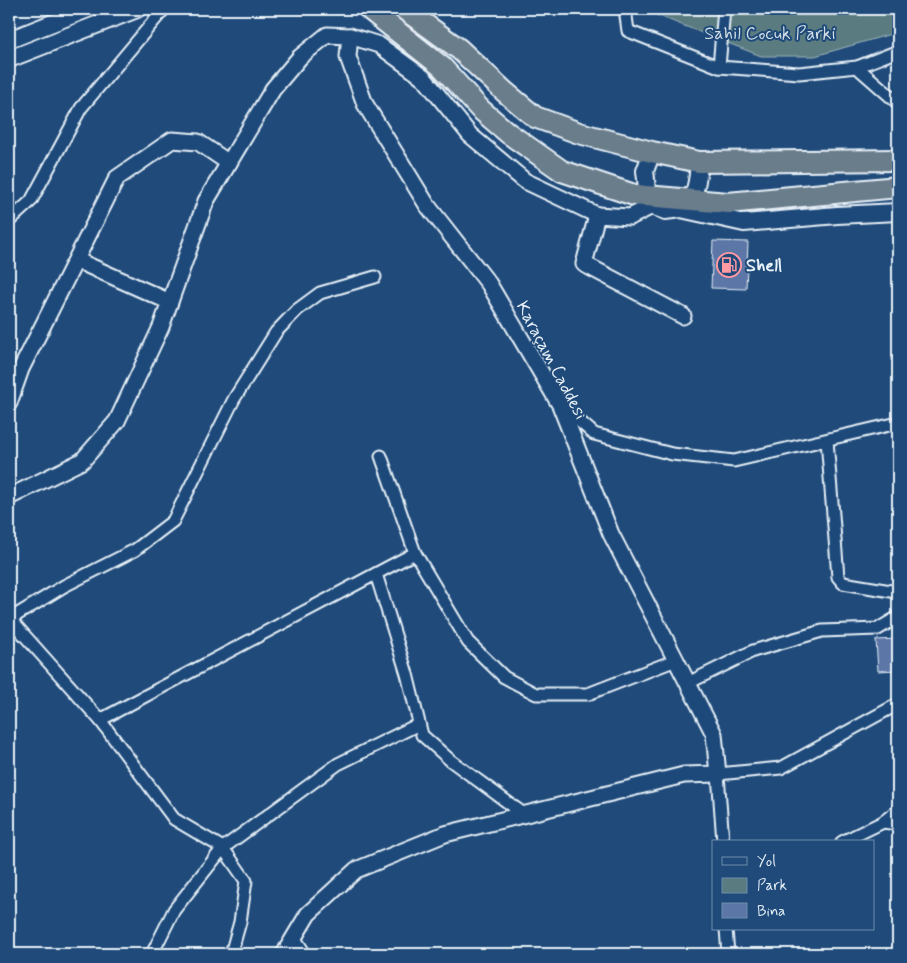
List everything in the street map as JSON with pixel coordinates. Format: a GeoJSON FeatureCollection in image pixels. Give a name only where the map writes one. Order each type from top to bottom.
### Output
{"type":"FeatureCollection","features":[{"type":"Feature","properties":{"kind":"highway"},"geometry":{"type":"LineString","coordinates":[[369,9],[442,67],[480,109],[494,121],[562,171],[650,201],[686,204],[728,203],[898,187]]}},
{"type":"Feature","properties":{"kind":"highway"},"geometry":{"type":"LineString","coordinates":[[404,9],[459,49],[535,117],[579,133],[699,162],[898,160]]}},
{"type":"Feature","properties":{"kind":"main road"},"geometry":{"type":"LineString","coordinates":[[9,40],[88,9]]}},
{"type":"Feature","properties":{"kind":"main road"},"geometry":{"type":"LineString","coordinates":[[9,59],[137,9]]}},
{"type":"Feature","properties":{"kind":"main road"},"geometry":{"type":"LineString","coordinates":[[650,201],[645,171],[652,152]]}},
{"type":"Feature","properties":{"kind":"main road"},"geometry":{"type":"LineString","coordinates":[[699,162],[698,179],[686,204],[744,224],[837,214],[898,212]]}},
{"type":"Feature","properties":{"kind":"street"},"geometry":{"type":"LineString","coordinates":[[9,221],[31,201],[81,108],[164,9]]}},
{"type":"Feature","properties":{"kind":"street"},"geometry":{"type":"LineString","coordinates":[[625,9],[628,31],[719,67],[799,73],[857,67],[898,51]]}},
{"type":"Feature","properties":{"kind":"street"},"geometry":{"type":"LineString","coordinates":[[719,67],[724,9]]}},
{"type":"Feature","properties":{"kind":"street"},"geometry":{"type":"LineString","coordinates":[[9,497],[82,461],[117,421],[161,327],[206,201],[273,90],[300,57],[327,35],[350,36],[379,44],[424,78],[470,135],[525,181],[597,215],[630,217],[650,201]]}},
{"type":"Feature","properties":{"kind":"street","name":"Karaçam Caddesi"},"geometry":{"type":"LineString","coordinates":[[350,36],[348,57],[365,104],[427,205],[489,284],[560,405],[611,534],[714,734],[718,774]]}},
{"type":"Feature","properties":{"kind":"street"},"geometry":{"type":"LineString","coordinates":[[857,67],[898,103]]}},
{"type":"Feature","properties":{"kind":"street"},"geometry":{"type":"LineString","coordinates":[[9,403],[21,369],[117,178],[172,140],[198,142],[229,163]]}},
{"type":"Feature","properties":{"kind":"street"},"geometry":{"type":"LineString","coordinates":[[597,215],[584,264],[683,316]]}},
{"type":"Feature","properties":{"kind":"street"},"geometry":{"type":"LineString","coordinates":[[76,260],[170,302]]}},
{"type":"Feature","properties":{"kind":"street"},"geometry":{"type":"LineString","coordinates":[[231,954],[240,922],[246,881],[223,848],[174,819],[100,720],[9,619],[64,586],[135,550],[173,521],[234,399],[276,332],[297,310],[320,293],[375,278]]}},
{"type":"Feature","properties":{"kind":"street"},"geometry":{"type":"LineString","coordinates":[[560,405],[594,434],[672,454],[734,461],[898,423]]}},
{"type":"Feature","properties":{"kind":"street"},"geometry":{"type":"LineString","coordinates":[[826,440],[838,577],[843,583],[898,591]]}},
{"type":"Feature","properties":{"kind":"street"},"geometry":{"type":"LineString","coordinates":[[381,456],[416,553],[468,642],[504,677],[536,694],[588,694],[676,660]]}},
{"type":"Feature","properties":{"kind":"street"},"geometry":{"type":"LineString","coordinates":[[100,720],[416,553]]}},
{"type":"Feature","properties":{"kind":"street"},"geometry":{"type":"LineString","coordinates":[[376,574],[407,674],[422,735],[450,760],[525,815]]}},
{"type":"Feature","properties":{"kind":"street"},"geometry":{"type":"LineString","coordinates":[[688,683],[754,651],[822,632],[878,629],[898,616]]}},
{"type":"Feature","properties":{"kind":"street"},"geometry":{"type":"LineString","coordinates":[[284,954],[308,914],[356,870],[445,834],[684,775],[781,768],[898,704]]}},
{"type":"Feature","properties":{"kind":"street"},"geometry":{"type":"LineString","coordinates":[[152,954],[174,910],[223,848],[338,764],[419,724]]}},
{"type":"Feature","properties":{"kind":"street"},"geometry":{"type":"LineString","coordinates":[[718,774],[723,840]]}},
{"type":"Feature","properties":{"kind":"street"},"geometry":{"type":"LineString","coordinates":[[846,840],[883,822],[898,810]]}},
{"type":"Feature","properties":{"kind":"street"},"geometry":{"type":"LineString","coordinates":[[883,822],[898,824]]}},
{"type":"Feature","properties":{"kind":"street"},"geometry":{"type":"LineString","coordinates":[[726,930],[728,954]]}},
{"type":"Feature","properties":{"kind":"street"},"geometry":{"type":"LineString","coordinates":[[294,937],[305,954]]}},
{"type":"Feature","properties":{"kind":"green space","name":"Sahil Cocuk Parki"},"geometry":{"type":"Polygon","coordinates":[[[641,9],[898,9],[898,32],[815,56],[761,56],[641,9]]]}},
{"type":"Feature","properties":{"kind":"building"},"geometry":{"type":"Polygon","coordinates":[[[713,241],[748,242],[746,289],[711,288],[713,241]]]}},
{"type":"Feature","properties":{"kind":"building"},"geometry":{"type":"Polygon","coordinates":[[[898,639],[898,670],[878,671],[876,640],[898,639]]]}},
{"type":"Feature","properties":{"kind":"place","name":"Shell"},"geometry":{"type":"Point","coordinates":[729,265]}}]}
